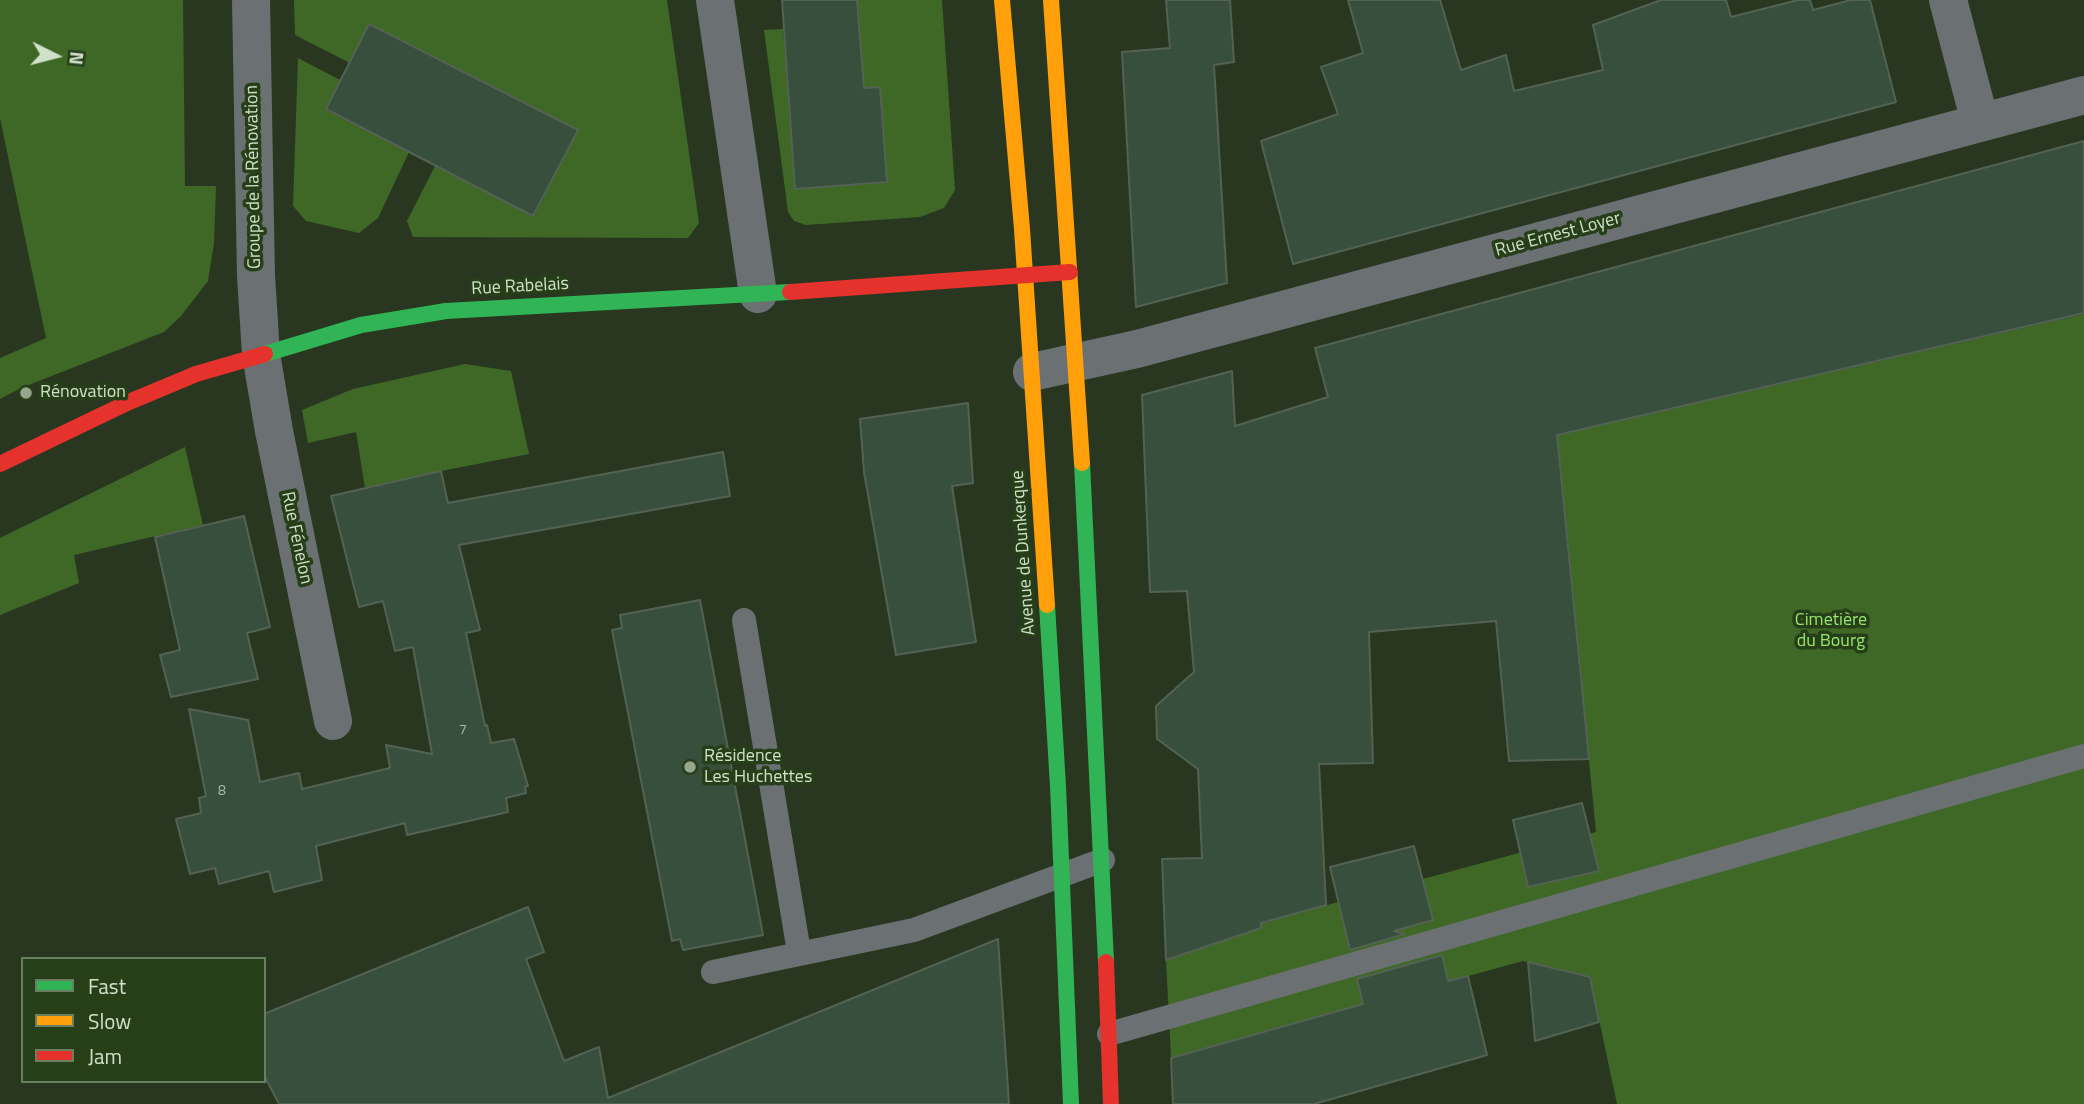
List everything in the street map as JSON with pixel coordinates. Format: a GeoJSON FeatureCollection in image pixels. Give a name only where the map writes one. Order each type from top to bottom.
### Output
{"type":"FeatureCollection","features":[{"type":"Feature","properties":{"kind":"main road","name":"Avenue de Dunkerque"},"geometry":{"type":"LineString","coordinates":[[1002,0],[1032,372],[1056,760],[1071,1104]]}},
{"type":"Feature","properties":{"kind":"main road"},"geometry":{"type":"LineString","coordinates":[[1051,0],[1076,362],[1103,860],[1111,1104]]}},
{"type":"Feature","properties":{"kind":"main road","name":"Rue Rabelais"},"geometry":{"type":"LineString","coordinates":[[0,464],[140,397],[197,374],[361,326],[446,311],[758,294],[1070,272]]}},
{"type":"Feature","properties":{"kind":"street","name":"Groupe de la Rénovation"},"geometry":{"type":"LineString","coordinates":[[251,0],[256,276],[261,354]]}},
{"type":"Feature","properties":{"kind":"street"},"geometry":{"type":"LineString","coordinates":[[715,0],[758,294]]}},
{"type":"Feature","properties":{"kind":"street"},"geometry":{"type":"LineString","coordinates":[[1948,0],[1980,122]]}},
{"type":"Feature","properties":{"kind":"street","name":"Rue Ernest Loyer"},"geometry":{"type":"LineString","coordinates":[[1032,372],[1137,349],[2084,95]]}},
{"type":"Feature","properties":{"kind":"street","name":"Rue Fénelon"},"geometry":{"type":"LineString","coordinates":[[261,354],[333,721]]}},
{"type":"Feature","properties":{"kind":"lane"},"geometry":{"type":"LineString","coordinates":[[744,620],[799,952]]}},
{"type":"Feature","properties":{"kind":"lane"},"geometry":{"type":"LineString","coordinates":[[1109,1034],[2084,756]]}},
{"type":"Feature","properties":{"kind":"lane"},"geometry":{"type":"LineString","coordinates":[[713,972],[914,930],[1103,860]]}},
{"type":"Feature","properties":{"kind":"green space"},"geometry":{"type":"Polygon","coordinates":[[[0,0],[183,0],[185,186],[216,186],[214,243],[208,281],[181,316],[164,332],[21,388],[0,399],[0,358],[46,338],[0,118],[0,0]]]}},
{"type":"Feature","properties":{"kind":"green space"},"geometry":{"type":"Polygon","coordinates":[[[294,0],[667,0],[699,223],[688,238],[413,237],[407,221],[435,166],[534,216],[578,130],[369,24],[350,63],[295,35],[294,0]]]}},
{"type":"Feature","properties":{"kind":"green space"},"geometry":{"type":"Polygon","coordinates":[[[857,0],[942,0],[955,190],[944,208],[920,217],[806,225],[794,221],[788,212],[764,30],[783,29],[796,189],[887,182],[880,88],[864,88],[857,0]]]}},
{"type":"Feature","properties":{"kind":"green space"},"geometry":{"type":"Polygon","coordinates":[[[298,58],[340,80],[326,110],[409,152],[378,218],[359,233],[306,221],[293,206],[298,58]]]}},
{"type":"Feature","properties":{"kind":"green space","name":"Cimetière du Bourg"},"geometry":{"type":"Polygon","coordinates":[[[2084,314],[2084,1104],[1617,1104],[1590,977],[1523,961],[1171,1058],[1166,960],[1261,928],[1261,923],[1596,832],[1557,435],[2084,314]]]}},
{"type":"Feature","properties":{"kind":"green space"},"geometry":{"type":"Polygon","coordinates":[[[465,364],[511,371],[529,454],[365,488],[356,432],[308,443],[302,410],[353,389],[465,364]]]}},
{"type":"Feature","properties":{"kind":"green space"},"geometry":{"type":"Polygon","coordinates":[[[185,447],[203,525],[74,555],[79,583],[0,615],[0,538],[185,447]]]}},
{"type":"Feature","properties":{"kind":"building"},"geometry":{"type":"Polygon","coordinates":[[[782,0],[857,0],[864,88],[880,87],[887,182],[795,189],[782,0]]]}},
{"type":"Feature","properties":{"kind":"building"},"geometry":{"type":"Polygon","coordinates":[[[1166,0],[1230,0],[1234,62],[1214,65],[1227,283],[1136,307],[1122,52],[1170,48],[1166,0]]]}},
{"type":"Feature","properties":{"kind":"building"},"geometry":{"type":"Polygon","coordinates":[[[1348,0],[1440,0],[1461,70],[1506,55],[1514,91],[1603,70],[1593,25],[1661,0],[1726,0],[1731,17],[1798,0],[1810,0],[1813,10],[1851,0],[1870,0],[1896,102],[1293,264],[1261,141],[1338,114],[1321,67],[1363,53],[1348,0]]]}},
{"type":"Feature","properties":{"kind":"building"},"geometry":{"type":"Polygon","coordinates":[[[369,24],[578,130],[533,216],[326,109],[369,24]]]}},
{"type":"Feature","properties":{"kind":"building"},"geometry":{"type":"Polygon","coordinates":[[[2084,141],[2084,313],[1557,435],[1589,759],[1509,761],[1496,621],[1369,632],[1373,763],[1319,764],[1326,905],[1261,923],[1261,928],[1166,960],[1162,859],[1202,858],[1198,769],[1157,739],[1156,706],[1194,672],[1187,591],[1150,592],[1142,395],[1232,371],[1235,426],[1328,397],[1315,348],[2084,141]]]}},
{"type":"Feature","properties":{"kind":"building"},"geometry":{"type":"Polygon","coordinates":[[[968,403],[973,483],[952,486],[976,642],[896,655],[864,472],[860,419],[968,403]]]}},
{"type":"Feature","properties":{"kind":"building"},"geometry":{"type":"Polygon","coordinates":[[[723,452],[730,496],[459,545],[480,630],[466,633],[485,726],[487,725],[491,743],[514,739],[528,786],[525,787],[526,793],[506,798],[508,812],[407,835],[405,823],[316,846],[322,880],[274,892],[269,871],[219,884],[215,868],[190,874],[176,819],[201,813],[199,798],[206,796],[189,709],[248,720],[260,782],[299,773],[302,789],[390,768],[386,745],[432,754],[413,647],[395,651],[383,601],[359,607],[331,496],[441,471],[448,503],[723,452]]]}},
{"type":"Feature","properties":{"kind":"building"},"geometry":{"type":"Polygon","coordinates":[[[244,516],[270,627],[247,633],[258,679],[171,697],[160,655],[180,650],[155,537],[244,516]]]}},
{"type":"Feature","properties":{"kind":"building","name":"Résidence Les Huchettes"},"geometry":{"type":"Polygon","coordinates":[[[700,600],[763,935],[683,950],[680,939],[672,941],[612,630],[622,628],[620,615],[700,600]]]}},
{"type":"Feature","properties":{"kind":"building"},"geometry":{"type":"Polygon","coordinates":[[[1582,803],[1599,871],[1528,887],[1513,820],[1582,803]]]}},
{"type":"Feature","properties":{"kind":"building"},"geometry":{"type":"Polygon","coordinates":[[[1414,846],[1433,920],[1394,931],[1405,934],[1350,950],[1330,867],[1414,846]]]}},
{"type":"Feature","properties":{"kind":"building"},"geometry":{"type":"Polygon","coordinates":[[[528,907],[544,952],[526,959],[564,1061],[599,1047],[608,1098],[998,939],[1009,1104],[279,1104],[266,1079],[266,1013],[528,907]]]}},
{"type":"Feature","properties":{"kind":"building"},"geometry":{"type":"Polygon","coordinates":[[[1442,955],[1448,981],[1468,976],[1487,1055],[1314,1104],[1173,1104],[1171,1058],[1363,1004],[1357,979],[1442,955]]]}},
{"type":"Feature","properties":{"kind":"building"},"geometry":{"type":"Polygon","coordinates":[[[1528,962],[1590,977],[1599,1022],[1535,1041],[1528,962]]]}},
{"type":"Feature","properties":{"kind":"traffic: fast"},"geometry":{"type":"LineString","coordinates":[[265,354],[361,325],[446,311],[790,292]]}},
{"type":"Feature","properties":{"kind":"traffic: fast"},"geometry":{"type":"LineString","coordinates":[[1082,463],[1106,962]]}},
{"type":"Feature","properties":{"kind":"traffic: fast"},"geometry":{"type":"LineString","coordinates":[[1047,605],[1058,786],[1071,1104]]}},
{"type":"Feature","properties":{"kind":"traffic: slow"},"geometry":{"type":"LineString","coordinates":[[1002,0],[1022,229],[1047,605]]}},
{"type":"Feature","properties":{"kind":"traffic: slow"},"geometry":{"type":"LineString","coordinates":[[1051,0],[1082,463]]}},
{"type":"Feature","properties":{"kind":"traffic: jam"},"geometry":{"type":"LineString","coordinates":[[790,292],[1070,272]]}},
{"type":"Feature","properties":{"kind":"traffic: jam"},"geometry":{"type":"LineString","coordinates":[[0,464],[129,402],[196,374],[265,354]]}},
{"type":"Feature","properties":{"kind":"traffic: jam"},"geometry":{"type":"LineString","coordinates":[[1106,962],[1111,1104]]}},
{"type":"Feature","properties":{"kind":"place","name":"Rénovation"},"geometry":{"type":"Point","coordinates":[26,393]}},
{"type":"Feature","properties":{"kind":"place","name":"Résidence Les Huchettes"},"geometry":{"type":"Point","coordinates":[690,767]}}]}
